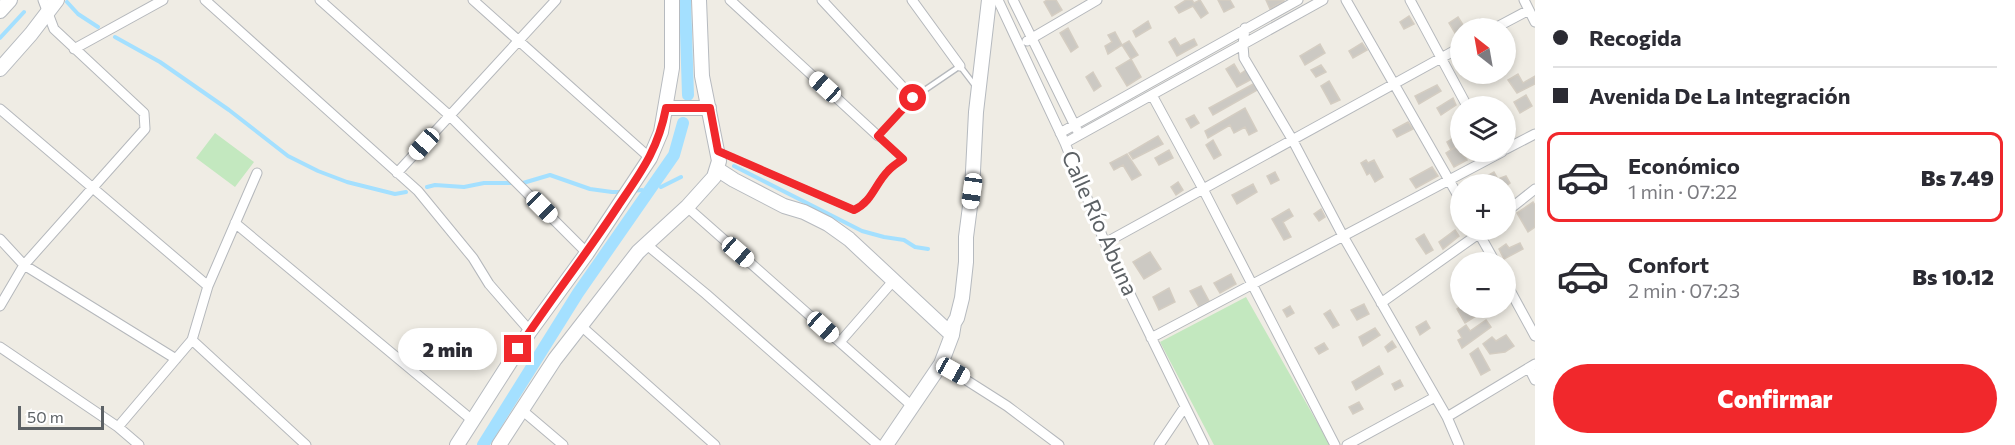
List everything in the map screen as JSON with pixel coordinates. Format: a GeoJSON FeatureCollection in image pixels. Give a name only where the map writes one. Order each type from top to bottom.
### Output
{"type":"FeatureCollection","features":[{"type":"Feature","properties":{"kind":"main road"},"geometry":{"type":"LineString","coordinates":[[0,11],[10,0]]}},
{"type":"Feature","properties":{"kind":"main road"},"geometry":{"type":"LineString","coordinates":[[457,445],[530,331],[588,253],[650,158],[661,132],[672,68],[672,0]]}},
{"type":"Feature","properties":{"kind":"main road"},"geometry":{"type":"LineString","coordinates":[[499,445],[555,359],[638,252],[687,207],[714,177],[719,160],[702,76],[699,0]]}},
{"type":"Feature","properties":{"kind":"main road"},"geometry":{"type":"LineString","coordinates":[[886,445],[941,364],[962,298],[979,90],[989,0]]}},
{"type":"Feature","properties":{"kind":"main road"},"geometry":{"type":"LineString","coordinates":[[0,69],[31,34],[50,4]]}},
{"type":"Feature","properties":{"kind":"main road"},"geometry":{"type":"LineString","coordinates":[[666,108],[710,108]]}},
{"type":"Feature","properties":{"kind":"main road"},"geometry":{"type":"LineString","coordinates":[[717,169],[784,206],[804,212],[828,224],[849,239],[952,335]]}},
{"type":"Feature","properties":{"kind":"street"},"geometry":{"type":"LineString","coordinates":[[74,49],[163,0]]}},
{"type":"Feature","properties":{"kind":"street"},"geometry":{"type":"LineString","coordinates":[[205,0],[418,191],[473,258],[489,285],[530,331]]}},
{"type":"Feature","properties":{"kind":"street"},"geometry":{"type":"LineString","coordinates":[[320,0],[450,116],[588,253]]}},
{"type":"Feature","properties":{"kind":"street"},"geometry":{"type":"LineString","coordinates":[[474,0],[650,158]]}},
{"type":"Feature","properties":{"kind":"street"},"geometry":{"type":"LineString","coordinates":[[398,173],[556,0]]}},
{"type":"Feature","properties":{"kind":"street"},"geometry":{"type":"LineString","coordinates":[[730,0],[878,136]]}},
{"type":"Feature","properties":{"kind":"street"},"geometry":{"type":"LineString","coordinates":[[822,0],[913,98]]}},
{"type":"Feature","properties":{"kind":"street"},"geometry":{"type":"LineString","coordinates":[[912,0],[960,66]]}},
{"type":"Feature","properties":{"kind":"street","name":"Calle Río Abuna"},"geometry":{"type":"LineString","coordinates":[[998,0],[1065,143],[1105,243],[1204,445]]}},
{"type":"Feature","properties":{"kind":"street"},"geometry":{"type":"LineString","coordinates":[[1013,0],[1080,135]]}},
{"type":"Feature","properties":{"kind":"street"},"geometry":{"type":"LineString","coordinates":[[1020,45],[1097,0]]}},
{"type":"Feature","properties":{"kind":"street"},"geometry":{"type":"LineString","coordinates":[[1060,133],[1298,0]]}},
{"type":"Feature","properties":{"kind":"street"},"geometry":{"type":"LineString","coordinates":[[1065,143],[1323,0]]}},
{"type":"Feature","properties":{"kind":"street"},"geometry":{"type":"LineString","coordinates":[[1346,0],[1449,179]]}},
{"type":"Feature","properties":{"kind":"street"},"geometry":{"type":"LineString","coordinates":[[1410,0],[1462,96]]}},
{"type":"Feature","properties":{"kind":"street"},"geometry":{"type":"LineString","coordinates":[[1524,0],[1535,21]]}},
{"type":"Feature","properties":{"kind":"street"},"geometry":{"type":"LineString","coordinates":[[0,306],[24,265],[145,129],[144,113],[54,29],[50,4]]}},
{"type":"Feature","properties":{"kind":"street"},"geometry":{"type":"LineString","coordinates":[[1514,18],[1529,10]]}},
{"type":"Feature","properties":{"kind":"street"},"geometry":{"type":"LineString","coordinates":[[1245,28],[1244,58],[1292,139],[1343,236],[1447,417],[1459,445]]}},
{"type":"Feature","properties":{"kind":"street"},"geometry":{"type":"LineString","coordinates":[[1105,243],[1450,52]]}},
{"type":"Feature","properties":{"kind":"street"},"geometry":{"type":"LineString","coordinates":[[1152,95],[1335,445]]}},
{"type":"Feature","properties":{"kind":"street"},"geometry":{"type":"LineString","coordinates":[[0,109],[208,286]]}},
{"type":"Feature","properties":{"kind":"street"},"geometry":{"type":"LineString","coordinates":[[1516,144],[1535,134]]}},
{"type":"Feature","properties":{"kind":"street"},"geometry":{"type":"LineString","coordinates":[[1151,338],[1480,162]]}},
{"type":"Feature","properties":{"kind":"street"},"geometry":{"type":"LineString","coordinates":[[118,427],[192,340],[208,286],[257,172]]}},
{"type":"Feature","properties":{"kind":"street"},"geometry":{"type":"LineString","coordinates":[[1516,204],[1535,189]]}},
{"type":"Feature","properties":{"kind":"street"},"geometry":{"type":"LineString","coordinates":[[687,207],[912,406]]}},
{"type":"Feature","properties":{"kind":"street"},"geometry":{"type":"LineString","coordinates":[[236,223],[472,420]]}},
{"type":"Feature","properties":{"kind":"street"},"geometry":{"type":"LineString","coordinates":[[0,239],[24,265],[176,359]]}},
{"type":"Feature","properties":{"kind":"street"},"geometry":{"type":"LineString","coordinates":[[1381,303],[1468,240]]}},
{"type":"Feature","properties":{"kind":"street"},"geometry":{"type":"LineString","coordinates":[[647,245],[878,445]]}},
{"type":"Feature","properties":{"kind":"street"},"geometry":{"type":"LineString","coordinates":[[840,342],[894,280]]}},
{"type":"Feature","properties":{"kind":"street"},"geometry":{"type":"LineString","coordinates":[[1516,301],[1535,336]]}},
{"type":"Feature","properties":{"kind":"street"},"geometry":{"type":"LineString","coordinates":[[580,325],[715,445]]}},
{"type":"Feature","properties":{"kind":"street"},"geometry":{"type":"LineString","coordinates":[[192,340],[306,445]]}},
{"type":"Feature","properties":{"kind":"street"},"geometry":{"type":"LineString","coordinates":[[0,347],[118,427],[139,445]]}},
{"type":"Feature","properties":{"kind":"street"},"geometry":{"type":"LineString","coordinates":[[941,364],[1007,406],[1059,445]]}},
{"type":"Feature","properties":{"kind":"street"},"geometry":{"type":"LineString","coordinates":[[1447,417],[1532,366],[1535,380]]}},
{"type":"Feature","properties":{"kind":"street"},"geometry":{"type":"LineString","coordinates":[[1347,445],[1435,397]]}},
{"type":"Feature","properties":{"kind":"street"},"geometry":{"type":"LineString","coordinates":[[1159,445],[1184,408]]}},
{"type":"Feature","properties":{"kind":"street"},"geometry":{"type":"LineString","coordinates":[[523,411],[563,445]]}},
{"type":"Feature","properties":{"kind":"lane"},"geometry":{"type":"LineString","coordinates":[[718,151],[854,210],[869,199],[889,169],[903,159],[878,136],[913,98],[960,66],[979,90]]}},
{"type":"Feature","properties":{"kind":"green space"},"geometry":{"type":"Polygon","coordinates":[[[215,133],[254,162],[235,187],[196,158],[215,133]]]}},
{"type":"Feature","properties":{"kind":"green space"},"geometry":{"type":"Polygon","coordinates":[[[1246,297],[1330,445],[1214,445],[1160,342],[1246,297]]]}},
{"type":"Feature","properties":{"kind":"building"},"geometry":{"type":"Polygon","coordinates":[[[1056,0],[1062,10],[1052,16],[1044,2],[1056,0]]]}},
{"type":"Feature","properties":{"kind":"building"},"geometry":{"type":"Polygon","coordinates":[[[1186,0],[1192,0],[1194,3],[1200,0],[1208,13],[1201,18],[1193,6],[1179,13],[1175,7],[1186,0]]]}},
{"type":"Feature","properties":{"kind":"building"},"geometry":{"type":"Polygon","coordinates":[[[1218,0],[1230,0],[1234,7],[1224,12],[1218,0]]]}},
{"type":"Feature","properties":{"kind":"building"},"geometry":{"type":"Polygon","coordinates":[[[1266,0],[1284,0],[1284,1],[1270,9],[1266,0]]]}},
{"type":"Feature","properties":{"kind":"building"},"geometry":{"type":"Polygon","coordinates":[[[1409,16],[1414,24],[1404,29],[1400,22],[1409,16]]]}},
{"type":"Feature","properties":{"kind":"building"},"geometry":{"type":"Polygon","coordinates":[[[1148,21],[1151,28],[1136,37],[1133,31],[1148,21]]]}},
{"type":"Feature","properties":{"kind":"building"},"geometry":{"type":"Polygon","coordinates":[[[1068,28],[1078,47],[1071,52],[1060,33],[1068,28]]]}},
{"type":"Feature","properties":{"kind":"building"},"geometry":{"type":"Polygon","coordinates":[[[1115,32],[1122,45],[1108,54],[1105,46],[1112,42],[1108,35],[1115,32]]]}},
{"type":"Feature","properties":{"kind":"building"},"geometry":{"type":"Polygon","coordinates":[[[1175,38],[1180,46],[1194,39],[1197,45],[1177,56],[1169,42],[1175,38]]]}},
{"type":"Feature","properties":{"kind":"building"},"geometry":{"type":"Polygon","coordinates":[[[1129,41],[1138,55],[1131,59],[1122,45],[1129,41]]]}},
{"type":"Feature","properties":{"kind":"building"},"geometry":{"type":"Polygon","coordinates":[[[1362,43],[1367,50],[1353,58],[1349,51],[1362,43]]]}},
{"type":"Feature","properties":{"kind":"building"},"geometry":{"type":"Polygon","coordinates":[[[1320,44],[1325,53],[1305,65],[1300,56],[1320,44]]]}},
{"type":"Feature","properties":{"kind":"building"},"geometry":{"type":"Polygon","coordinates":[[[1131,59],[1141,77],[1127,86],[1116,68],[1131,59]]]}},
{"type":"Feature","properties":{"kind":"building"},"geometry":{"type":"Polygon","coordinates":[[[1234,64],[1240,74],[1246,70],[1252,79],[1237,87],[1226,69],[1234,64]]]}},
{"type":"Feature","properties":{"kind":"building"},"geometry":{"type":"Polygon","coordinates":[[[1321,65],[1326,72],[1316,77],[1311,70],[1321,65]]]}},
{"type":"Feature","properties":{"kind":"building"},"geometry":{"type":"Polygon","coordinates":[[[1093,72],[1101,86],[1094,91],[1086,77],[1093,72]]]}},
{"type":"Feature","properties":{"kind":"building"},"geometry":{"type":"Polygon","coordinates":[[[1518,74],[1523,83],[1535,76],[1535,84],[1517,93],[1511,84],[1516,84],[1518,74]]]}},
{"type":"Feature","properties":{"kind":"building"},"geometry":{"type":"Polygon","coordinates":[[[1329,81],[1340,100],[1331,104],[1321,86],[1329,81]]]}},
{"type":"Feature","properties":{"kind":"building"},"geometry":{"type":"Polygon","coordinates":[[[1255,83],[1259,89],[1213,115],[1209,108],[1255,83]]]}},
{"type":"Feature","properties":{"kind":"building"},"geometry":{"type":"Polygon","coordinates":[[[1437,85],[1441,91],[1419,104],[1415,96],[1437,85]]]}},
{"type":"Feature","properties":{"kind":"building"},"geometry":{"type":"Polygon","coordinates":[[[1526,95],[1532,106],[1520,113],[1516,101],[1526,95]]]}},
{"type":"Feature","properties":{"kind":"building"},"geometry":{"type":"Polygon","coordinates":[[[1450,100],[1450,109],[1441,115],[1437,108],[1450,100]]]}},
{"type":"Feature","properties":{"kind":"building"},"geometry":{"type":"Polygon","coordinates":[[[1245,108],[1257,131],[1249,135],[1245,127],[1234,133],[1230,125],[1208,138],[1205,131],[1245,108]]]}},
{"type":"Feature","properties":{"kind":"building"},"geometry":{"type":"Polygon","coordinates":[[[1194,115],[1199,123],[1191,128],[1186,119],[1194,115]]]}},
{"type":"Feature","properties":{"kind":"building"},"geometry":{"type":"Polygon","coordinates":[[[1408,122],[1413,129],[1397,137],[1393,130],[1408,122]]]}},
{"type":"Feature","properties":{"kind":"building"},"geometry":{"type":"Polygon","coordinates":[[[1158,136],[1163,144],[1133,159],[1129,153],[1158,136]]]}},
{"type":"Feature","properties":{"kind":"building"},"geometry":{"type":"Polygon","coordinates":[[[1213,140],[1221,155],[1214,159],[1206,145],[1213,140]]]}},
{"type":"Feature","properties":{"kind":"building"},"geometry":{"type":"Polygon","coordinates":[[[1169,150],[1173,158],[1159,165],[1155,158],[1169,150]]]}},
{"type":"Feature","properties":{"kind":"building"},"geometry":{"type":"Polygon","coordinates":[[[1127,154],[1141,175],[1132,180],[1123,165],[1114,170],[1110,163],[1127,154]]]}},
{"type":"Feature","properties":{"kind":"building"},"geometry":{"type":"Polygon","coordinates":[[[1366,160],[1368,163],[1374,160],[1383,177],[1375,182],[1370,173],[1367,175],[1361,163],[1366,160]]]}},
{"type":"Feature","properties":{"kind":"building"},"geometry":{"type":"Polygon","coordinates":[[[1451,162],[1463,162],[1454,167],[1451,162]]]}},
{"type":"Feature","properties":{"kind":"building"},"geometry":{"type":"Polygon","coordinates":[[[1432,167],[1438,176],[1416,188],[1410,179],[1432,167]]]}},
{"type":"Feature","properties":{"kind":"building"},"geometry":{"type":"Polygon","coordinates":[[[1275,172],[1279,180],[1271,184],[1267,176],[1275,172]]]}},
{"type":"Feature","properties":{"kind":"building"},"geometry":{"type":"Polygon","coordinates":[[[1178,182],[1183,190],[1176,195],[1171,187],[1178,182]]]}},
{"type":"Feature","properties":{"kind":"building"},"geometry":{"type":"Polygon","coordinates":[[[1253,184],[1257,192],[1237,204],[1232,195],[1253,184]]]}},
{"type":"Feature","properties":{"kind":"building"},"geometry":{"type":"Polygon","coordinates":[[[1533,202],[1535,227],[1528,232],[1517,213],[1533,202]]]}},
{"type":"Feature","properties":{"kind":"building"},"geometry":{"type":"Polygon","coordinates":[[[1289,209],[1293,216],[1283,222],[1291,237],[1284,240],[1272,219],[1289,209]]]}},
{"type":"Feature","properties":{"kind":"building"},"geometry":{"type":"Polygon","coordinates":[[[1321,209],[1325,217],[1319,221],[1314,214],[1321,209]]]}},
{"type":"Feature","properties":{"kind":"building"},"geometry":{"type":"Polygon","coordinates":[[[1424,234],[1433,250],[1426,254],[1416,239],[1424,234]]]}},
{"type":"Feature","properties":{"kind":"building"},"geometry":{"type":"Polygon","coordinates":[[[1450,234],[1450,240],[1454,240],[1443,249],[1439,242],[1450,234]]]}},
{"type":"Feature","properties":{"kind":"building"},"geometry":{"type":"Polygon","coordinates":[[[1520,243],[1523,249],[1516,253],[1500,252],[1499,249],[1506,244],[1509,248],[1520,243]]]}},
{"type":"Feature","properties":{"kind":"building"},"geometry":{"type":"Polygon","coordinates":[[[1150,252],[1161,269],[1144,279],[1133,262],[1150,252]]]}},
{"type":"Feature","properties":{"kind":"building"},"geometry":{"type":"Polygon","coordinates":[[[1231,274],[1236,284],[1220,293],[1214,283],[1231,274]]]}},
{"type":"Feature","properties":{"kind":"building"},"geometry":{"type":"Polygon","coordinates":[[[1201,286],[1209,301],[1199,307],[1190,291],[1201,286]]]}},
{"type":"Feature","properties":{"kind":"building"},"geometry":{"type":"Polygon","coordinates":[[[1169,288],[1175,302],[1159,310],[1153,297],[1169,288]]]}},
{"type":"Feature","properties":{"kind":"building"},"geometry":{"type":"Polygon","coordinates":[[[1364,304],[1369,314],[1357,320],[1351,310],[1364,304]]]}},
{"type":"Feature","properties":{"kind":"building"},"geometry":{"type":"Polygon","coordinates":[[[1290,306],[1294,313],[1287,317],[1283,310],[1290,306]]]}},
{"type":"Feature","properties":{"kind":"building"},"geometry":{"type":"Polygon","coordinates":[[[1330,310],[1339,325],[1333,328],[1324,314],[1330,310]]]}},
{"type":"Feature","properties":{"kind":"building"},"geometry":{"type":"Polygon","coordinates":[[[1462,318],[1473,318],[1465,323],[1462,318]]]}},
{"type":"Feature","properties":{"kind":"building"},"geometry":{"type":"Polygon","coordinates":[[[1486,320],[1491,327],[1462,348],[1458,340],[1462,338],[1458,331],[1466,325],[1470,331],[1486,320]]]}},
{"type":"Feature","properties":{"kind":"building"},"geometry":{"type":"Polygon","coordinates":[[[1426,321],[1430,328],[1420,335],[1416,327],[1426,321]]]}},
{"type":"Feature","properties":{"kind":"building"},"geometry":{"type":"Polygon","coordinates":[[[1375,328],[1380,335],[1363,346],[1359,337],[1375,328]]]}},
{"type":"Feature","properties":{"kind":"building"},"geometry":{"type":"Polygon","coordinates":[[[1506,335],[1514,346],[1505,352],[1490,354],[1483,344],[1492,337],[1496,341],[1506,335]]]}},
{"type":"Feature","properties":{"kind":"building"},"geometry":{"type":"Polygon","coordinates":[[[1392,341],[1396,347],[1388,352],[1385,347],[1392,341]]]}},
{"type":"Feature","properties":{"kind":"building"},"geometry":{"type":"Polygon","coordinates":[[[1324,343],[1328,349],[1319,354],[1315,348],[1324,343]]]}},
{"type":"Feature","properties":{"kind":"building"},"geometry":{"type":"Polygon","coordinates":[[[1478,348],[1490,370],[1481,375],[1470,354],[1478,348]]]}},
{"type":"Feature","properties":{"kind":"building"},"geometry":{"type":"Polygon","coordinates":[[[1379,366],[1383,374],[1356,390],[1352,382],[1379,366]]]}},
{"type":"Feature","properties":{"kind":"building"},"geometry":{"type":"Polygon","coordinates":[[[1400,380],[1403,386],[1395,390],[1392,384],[1400,380]]]}},
{"type":"Feature","properties":{"kind":"building"},"geometry":{"type":"Polygon","coordinates":[[[1359,402],[1363,409],[1353,414],[1349,407],[1359,402]]]}},
{"type":"Feature","properties":{"kind":"waterway"},"geometry":{"type":"LineString","coordinates":[[685,0],[688,95]]}},
{"type":"Feature","properties":{"kind":"waterway"},"geometry":{"type":"LineString","coordinates":[[67,2],[78,14],[98,27]]}},
{"type":"Feature","properties":{"kind":"waterway"},"geometry":{"type":"LineString","coordinates":[[0,38],[24,12]]}},
{"type":"Feature","properties":{"kind":"waterway"},"geometry":{"type":"LineString","coordinates":[[115,37],[160,62],[229,110],[288,156],[347,182],[395,194],[406,192]]}},
{"type":"Feature","properties":{"kind":"waterway"},"geometry":{"type":"LineString","coordinates":[[483,445],[578,293],[674,155],[683,123]]}},
{"type":"Feature","properties":{"kind":"waterway"},"geometry":{"type":"LineString","coordinates":[[734,166],[862,231],[904,240],[915,247],[928,249]]}},
{"type":"Feature","properties":{"kind":"waterway"},"geometry":{"type":"LineString","coordinates":[[427,187],[523,183],[550,175],[590,189],[624,192]]}},
{"type":"Feature","properties":{"kind":"waterway"},"geometry":{"type":"LineString","coordinates":[[661,187],[681,177]]}},
{"type":"Feature","properties":{"kind":"waterway"},"geometry":{"type":"LineString","coordinates":[[631,191],[642,190]]}},
{"type":"Feature","properties":{"kind":"route"},"geometry":{"type":"LineString","coordinates":[[518,349],[588,253],[650,158],[661,132],[666,108],[710,108],[718,151],[854,210],[869,199],[889,169],[903,159],[878,136],[913,98]]}}]}
